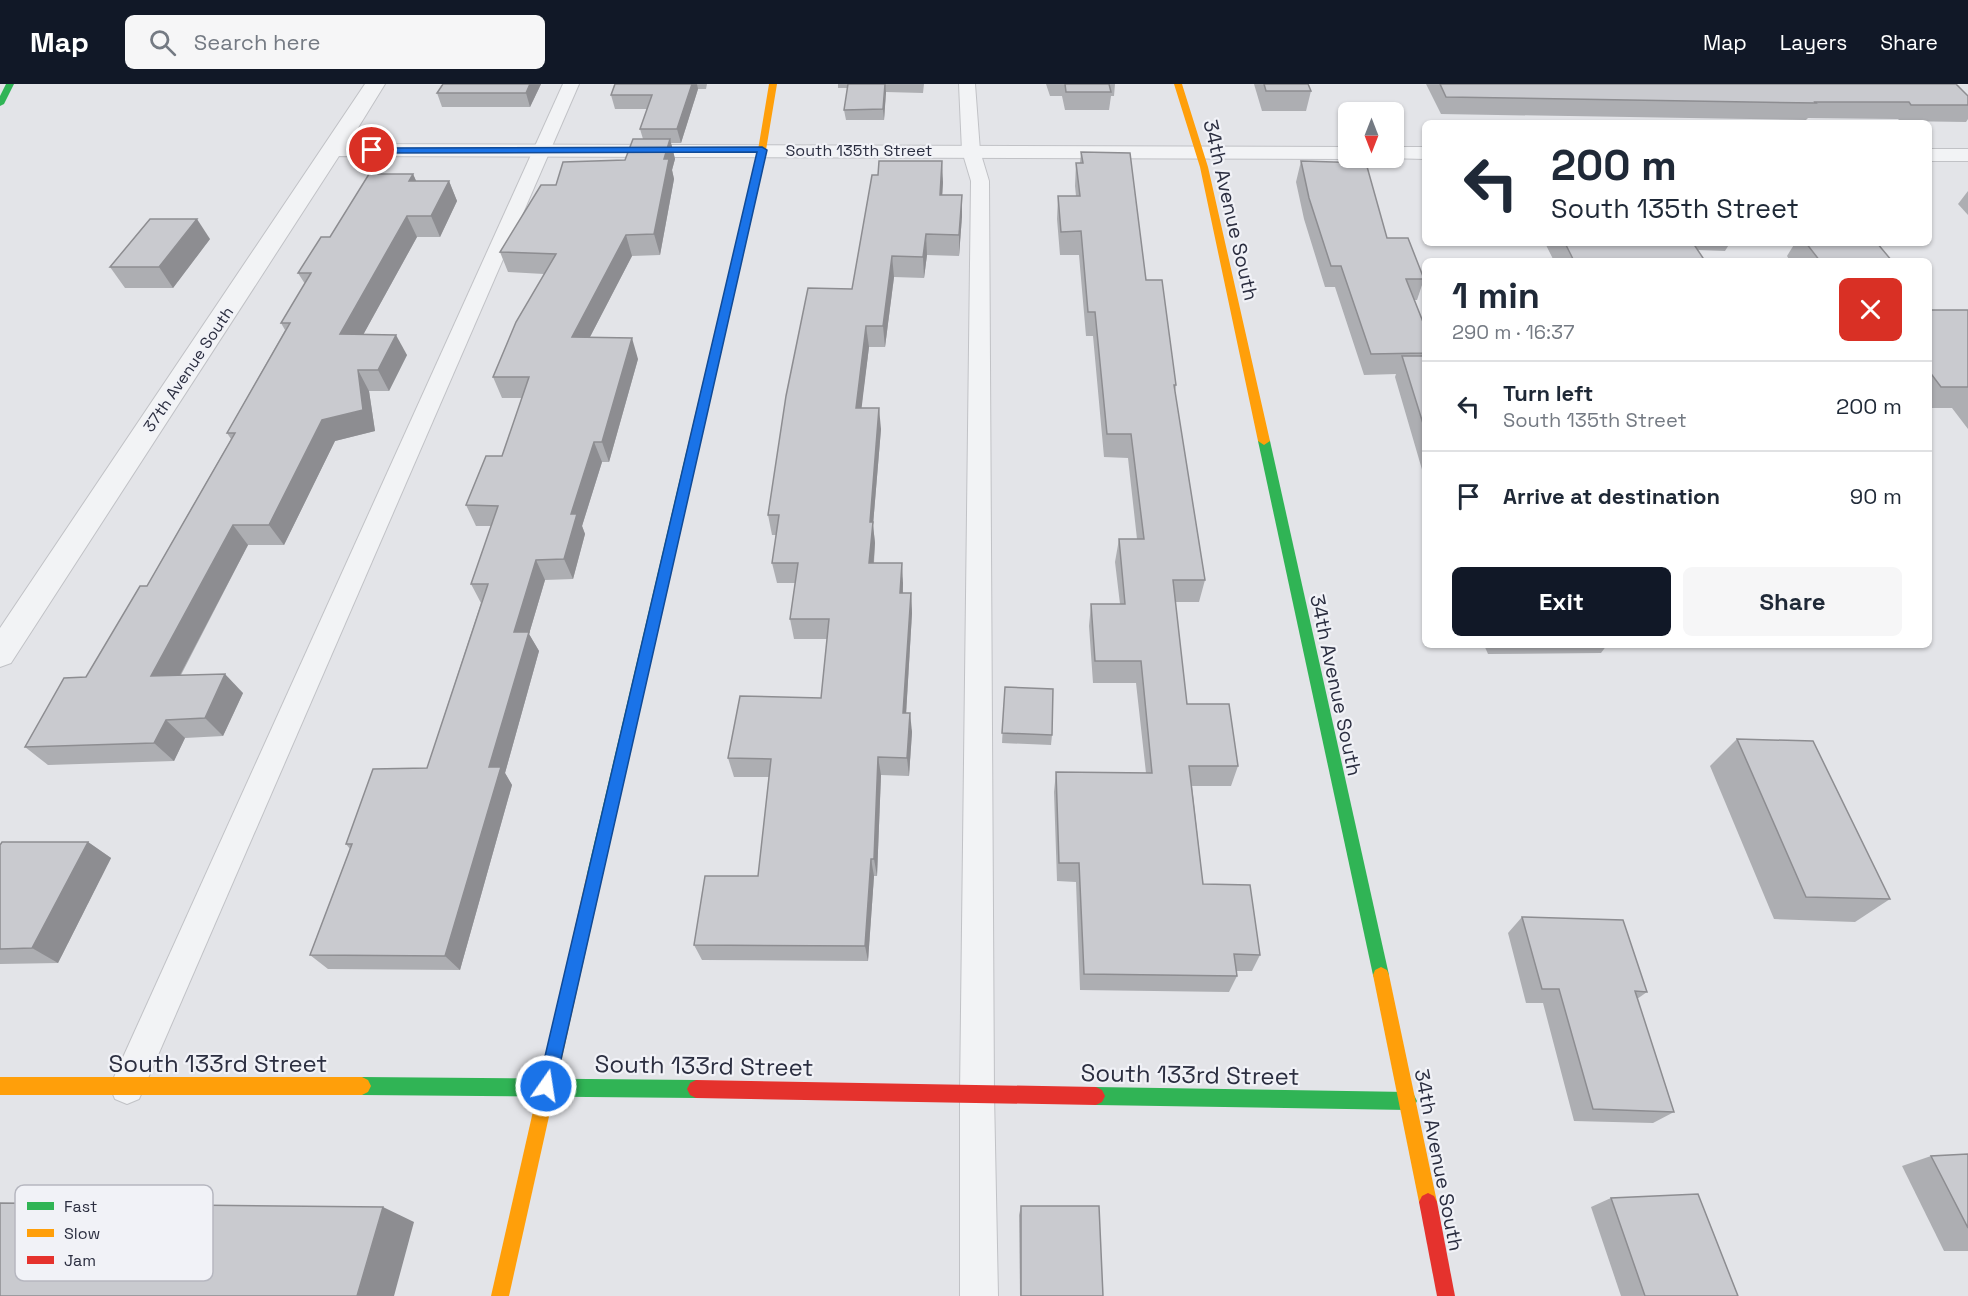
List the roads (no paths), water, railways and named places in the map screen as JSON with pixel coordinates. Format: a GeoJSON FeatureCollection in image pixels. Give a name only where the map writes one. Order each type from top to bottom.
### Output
{"type":"FeatureCollection","features":[{"type":"Feature","properties":{"kind":"street"},"geometry":{"type":"LineString","coordinates":[[0,104],[10,84]]}},
{"type":"Feature","properties":{"kind":"street","name":"37th Avenue South"},"geometry":{"type":"LineString","coordinates":[[0,654],[375,84]]}},
{"type":"Feature","properties":{"kind":"street"},"geometry":{"type":"LineString","coordinates":[[500,1296],[546,1086],[762,150],[773,84]]}},
{"type":"Feature","properties":{"kind":"street","name":"34th Avenue South"},"geometry":{"type":"LineString","coordinates":[[1179,84],[1201,152],[1408,1101],[1446,1296]]}},
{"type":"Feature","properties":{"kind":"street","name":"South 135th Street"},"geometry":{"type":"LineString","coordinates":[[333,150],[1338,153]]}},
{"type":"Feature","properties":{"kind":"street"},"geometry":{"type":"LineString","coordinates":[[1404,153],[1422,153]]}},
{"type":"Feature","properties":{"kind":"street"},"geometry":{"type":"LineString","coordinates":[[1932,155],[1968,155]]}},
{"type":"Feature","properties":{"kind":"street","name":"South 133rd Street"},"geometry":{"type":"LineString","coordinates":[[0,1086],[546,1086],[1408,1101]]}},
{"type":"Feature","properties":{"kind":"lane"},"geometry":{"type":"LineString","coordinates":[[127,1087],[571,84]]}},
{"type":"Feature","properties":{"kind":"lane"},"geometry":{"type":"LineString","coordinates":[[967,84],[971,151],[980,181],[977,1094],[979,1296]]}}]}
